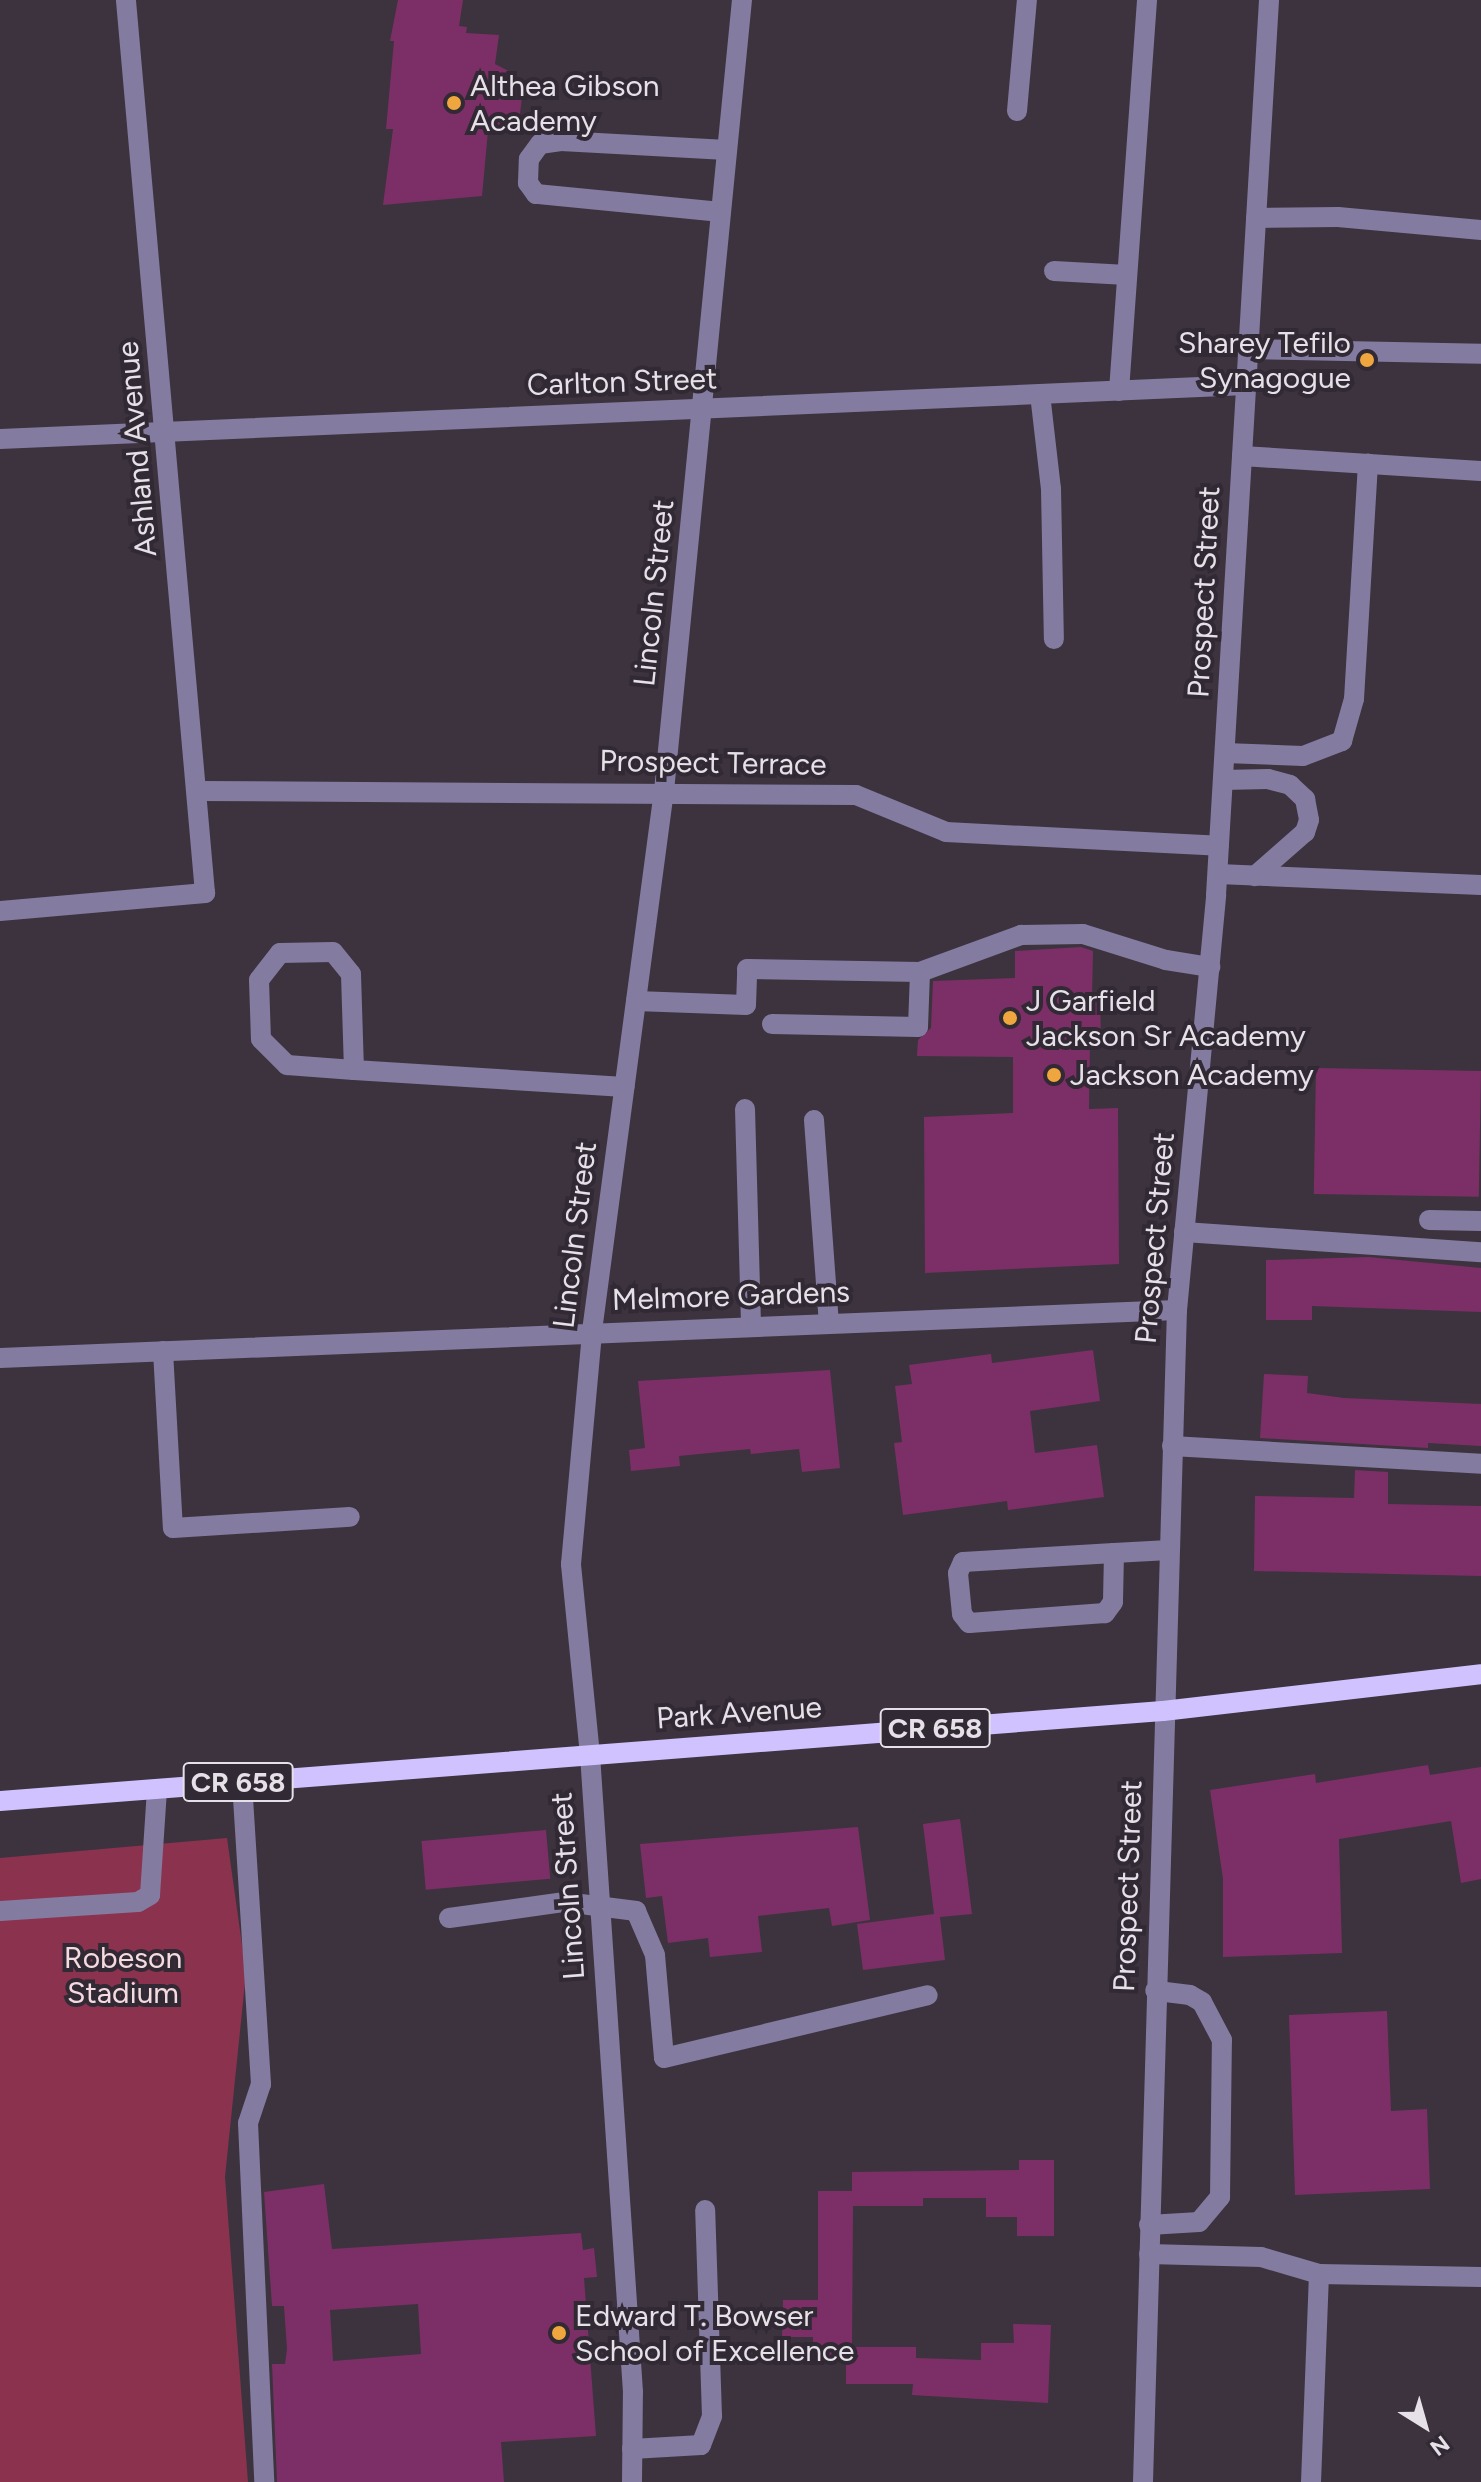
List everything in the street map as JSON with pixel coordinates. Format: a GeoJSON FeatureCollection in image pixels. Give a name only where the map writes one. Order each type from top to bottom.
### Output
{"type":"FeatureCollection","features":[{"type":"Feature","properties":{"kind":"main road","name":"Park Avenue"},"geometry":{"type":"LineString","coordinates":[[0,1801],[1163,1711],[1481,1674]]}},
{"type":"Feature","properties":{"kind":"street","name":"Ashland Avenue"},"geometry":{"type":"LineString","coordinates":[[0,911],[205,893],[126,0]]}},
{"type":"Feature","properties":{"kind":"street","name":"Lincoln Street"},"geometry":{"type":"LineString","coordinates":[[632,2482],[590,1755],[571,1564],[592,1331],[664,791],[742,0]]}},
{"type":"Feature","properties":{"kind":"street"},"geometry":{"type":"LineString","coordinates":[[1017,111],[1027,0]]}},
{"type":"Feature","properties":{"kind":"street"},"geometry":{"type":"LineString","coordinates":[[1119,391],[1147,0]]}},
{"type":"Feature","properties":{"kind":"street","name":"Prospect Street"},"geometry":{"type":"LineString","coordinates":[[1143,2482],[1177,1310],[1218,874],[1269,0]]}},
{"type":"Feature","properties":{"kind":"street"},"geometry":{"type":"LineString","coordinates":[[721,212],[536,194],[528,183],[529,159],[540,144],[561,141],[727,150]]}},
{"type":"Feature","properties":{"kind":"street"},"geometry":{"type":"LineString","coordinates":[[1256,218],[1338,217],[1481,230]]}},
{"type":"Feature","properties":{"kind":"street"},"geometry":{"type":"LineString","coordinates":[[1054,271],[1127,275]]}},
{"type":"Feature","properties":{"kind":"street"},"geometry":{"type":"LineString","coordinates":[[1249,349],[1481,354]]}},
{"type":"Feature","properties":{"kind":"street","name":"Carlton Street"},"geometry":{"type":"LineString","coordinates":[[0,439],[1246,385]]}},
{"type":"Feature","properties":{"kind":"street"},"geometry":{"type":"LineString","coordinates":[[1040,394],[1051,489],[1054,639]]}},
{"type":"Feature","properties":{"kind":"street"},"geometry":{"type":"LineString","coordinates":[[1242,456],[1481,471]]}},
{"type":"Feature","properties":{"kind":"street"},"geometry":{"type":"LineString","coordinates":[[1225,753],[1303,756],[1342,741],[1354,699],[1368,463]]}},
{"type":"Feature","properties":{"kind":"street"},"geometry":{"type":"LineString","coordinates":[[1223,780],[1268,779],[1290,785],[1305,799],[1309,820],[1305,832],[1255,876]]}},
{"type":"Feature","properties":{"kind":"street","name":"Prospect Terrace"},"geometry":{"type":"LineString","coordinates":[[198,791],[664,791],[856,795],[946,832],[1219,846]]}},
{"type":"Feature","properties":{"kind":"street"},"geometry":{"type":"LineString","coordinates":[[1218,874],[1481,885]]}},
{"type":"Feature","properties":{"kind":"street"},"geometry":{"type":"LineString","coordinates":[[636,1001],[746,1005],[747,969],[920,972],[1021,935],[1067,934],[1210,967]]}},
{"type":"Feature","properties":{"kind":"street"},"geometry":{"type":"LineString","coordinates":[[354,1070],[351,974],[333,952],[280,953],[259,980],[261,1039],[287,1065],[354,1070],[624,1087]]}},
{"type":"Feature","properties":{"kind":"street"},"geometry":{"type":"LineString","coordinates":[[772,1024],[918,1027],[920,972]]}},
{"type":"Feature","properties":{"kind":"street"},"geometry":{"type":"LineString","coordinates":[[745,1109],[751,1325]]}},
{"type":"Feature","properties":{"kind":"street"},"geometry":{"type":"LineString","coordinates":[[814,1120],[829,1323]]}},
{"type":"Feature","properties":{"kind":"street"},"geometry":{"type":"LineString","coordinates":[[1429,1220],[1481,1221]]}},
{"type":"Feature","properties":{"kind":"street"},"geometry":{"type":"LineString","coordinates":[[1184,1232],[1481,1252]]}},
{"type":"Feature","properties":{"kind":"street","name":"Melmore Gardens"},"geometry":{"type":"LineString","coordinates":[[0,1358],[592,1331],[1177,1310]]}},
{"type":"Feature","properties":{"kind":"street"},"geometry":{"type":"LineString","coordinates":[[163,1351],[173,1528],[350,1517]]}},
{"type":"Feature","properties":{"kind":"street"},"geometry":{"type":"LineString","coordinates":[[1172,1446],[1481,1464]]}},
{"type":"Feature","properties":{"kind":"street"},"geometry":{"type":"LineString","coordinates":[[1114,1553],[1113,1602],[1105,1613],[969,1623],[962,1614],[958,1573],[963,1562],[1114,1553],[1169,1550]]}},
{"type":"Feature","properties":{"kind":"street"},"geometry":{"type":"LineString","coordinates":[[242,1782],[261,2084],[248,2123],[264,2482]]}},
{"type":"Feature","properties":{"kind":"street"},"geometry":{"type":"LineString","coordinates":[[0,1911],[138,1902],[150,1895],[157,1789]]}},
{"type":"Feature","properties":{"kind":"street"},"geometry":{"type":"LineString","coordinates":[[449,1918],[565,1902],[636,1911],[655,1955],[664,2058],[928,1995]]}},
{"type":"Feature","properties":{"kind":"street"},"geometry":{"type":"LineString","coordinates":[[1149,2225],[1199,2222],[1220,2197],[1222,2040],[1202,2002],[1190,1995],[1155,1991]]}},
{"type":"Feature","properties":{"kind":"street"},"geometry":{"type":"LineString","coordinates":[[632,2449],[701,2445],[712,2416],[705,2210]]}},
{"type":"Feature","properties":{"kind":"street"},"geometry":{"type":"LineString","coordinates":[[1149,2254],[1261,2257],[1319,2274],[1481,2277]]}},
{"type":"Feature","properties":{"kind":"street"},"geometry":{"type":"LineString","coordinates":[[1311,2482],[1319,2274]]}},
{"type":"Feature","properties":{"kind":"green space","name":"Robeson Stadium"},"geometry":{"type":"Polygon","coordinates":[[[227,1838],[246,1973],[225,2177],[248,2482],[0,2482],[0,1858],[227,1838]]]}},
{"type":"Feature","properties":{"kind":"building","name":"Althea Gibson Academy"},"geometry":{"type":"Polygon","coordinates":[[[398,0],[463,0],[459,26],[467,27],[466,33],[499,35],[495,64],[516,75],[523,88],[520,114],[504,127],[488,131],[482,196],[383,205],[393,129],[386,129],[394,41],[390,41],[398,0]]]}},
{"type":"Feature","properties":{"kind":"building"},"geometry":{"type":"Polygon","coordinates":[[[1081,947],[1093,951],[1092,996],[1100,996],[1101,1040],[1090,1041],[1089,1109],[1118,1108],[1119,1264],[925,1273],[924,1117],[1013,1113],[1013,1057],[917,1056],[918,1040],[931,1028],[933,981],[1015,978],[1015,951],[1081,947]]]}},
{"type":"Feature","properties":{"kind":"building"},"geometry":{"type":"Polygon","coordinates":[[[1316,1068],[1481,1071],[1479,1197],[1314,1194],[1316,1068]]]}},
{"type":"Feature","properties":{"kind":"building"},"geometry":{"type":"Polygon","coordinates":[[[1369,1257],[1481,1268],[1481,1312],[1312,1306],[1312,1320],[1266,1320],[1266,1260],[1369,1257]]]}},
{"type":"Feature","properties":{"kind":"building"},"geometry":{"type":"Polygon","coordinates":[[[1093,1350],[1100,1401],[1030,1411],[1035,1453],[1097,1445],[1104,1497],[1008,1510],[1007,1501],[903,1515],[894,1443],[902,1442],[895,1386],[912,1384],[909,1365],[991,1354],[992,1363],[1093,1350]]]}},
{"type":"Feature","properties":{"kind":"building"},"geometry":{"type":"Polygon","coordinates":[[[830,1370],[840,1468],[802,1472],[799,1449],[751,1454],[750,1449],[679,1456],[680,1466],[631,1471],[629,1450],[645,1448],[638,1381],[830,1370]]]}},
{"type":"Feature","properties":{"kind":"building"},"geometry":{"type":"Polygon","coordinates":[[[1264,1374],[1308,1376],[1307,1393],[1344,1398],[1481,1404],[1481,1446],[1428,1443],[1428,1448],[1260,1438],[1264,1374]]]}},
{"type":"Feature","properties":{"kind":"building"},"geometry":{"type":"Polygon","coordinates":[[[1355,1470],[1388,1472],[1388,1504],[1481,1506],[1481,1576],[1254,1571],[1255,1496],[1354,1498],[1355,1470]]]}},
{"type":"Feature","properties":{"kind":"building"},"geometry":{"type":"Polygon","coordinates":[[[1428,1765],[1430,1775],[1481,1767],[1481,1879],[1461,1883],[1451,1821],[1339,1839],[1342,1953],[1223,1957],[1223,1879],[1210,1790],[1315,1774],[1316,1783],[1428,1765]]]}},
{"type":"Feature","properties":{"kind":"building"},"geometry":{"type":"Polygon","coordinates":[[[960,1819],[972,1914],[940,1917],[945,1960],[863,1970],[857,1924],[934,1914],[923,1824],[960,1819]]]}},
{"type":"Feature","properties":{"kind":"building"},"geometry":{"type":"Polygon","coordinates":[[[858,1827],[870,1920],[832,1926],[829,1908],[758,1916],[762,1952],[710,1957],[708,1938],[668,1943],[662,1896],[646,1898],[640,1844],[858,1827]]]}},
{"type":"Feature","properties":{"kind":"building"},"geometry":{"type":"Polygon","coordinates":[[[546,1830],[550,1879],[426,1890],[421,1841],[546,1830]]]}},
{"type":"Feature","properties":{"kind":"building"},"geometry":{"type":"Polygon","coordinates":[[[1387,2011],[1391,2111],[1427,2109],[1430,2189],[1295,2195],[1289,2015],[1387,2011]]]}},
{"type":"Feature","properties":{"kind":"building"},"geometry":{"type":"Polygon","coordinates":[[[1019,2160],[1054,2160],[1054,2236],[1017,2236],[1017,2217],[986,2217],[986,2198],[923,2198],[923,2206],[853,2206],[852,2347],[916,2347],[916,2358],[981,2360],[981,2343],[1014,2343],[1013,2324],[1051,2325],[1048,2403],[912,2395],[913,2384],[846,2384],[846,2359],[813,2359],[813,2337],[782,2337],[783,2300],[818,2300],[818,2191],[852,2191],[852,2172],[1019,2170],[1019,2160]]]}},
{"type":"Feature","properties":{"kind":"building","name":"Edward T. Bowser School of Excellence"},"geometry":{"type":"Polygon","coordinates":[[[324,2184],[332,2249],[581,2233],[583,2250],[594,2248],[597,2277],[584,2278],[596,2436],[501,2442],[504,2482],[277,2482],[272,2364],[285,2364],[287,2349],[284,2306],[272,2306],[264,2192],[324,2184]],[[418,2304],[330,2310],[333,2361],[421,2354],[418,2304]]]}},
{"type":"Feature","properties":{"kind":"place","name":"Althea Gibson Academy"},"geometry":{"type":"Point","coordinates":[454,103]}},
{"type":"Feature","properties":{"kind":"place","name":"Sharey Tefilo Synagogue"},"geometry":{"type":"Point","coordinates":[1367,360]}},
{"type":"Feature","properties":{"kind":"place","name":"J Garfield Jackson Sr Academy"},"geometry":{"type":"Point","coordinates":[1010,1018]}},
{"type":"Feature","properties":{"kind":"place","name":"Jackson Academy"},"geometry":{"type":"Point","coordinates":[1054,1075]}},
{"type":"Feature","properties":{"kind":"place","name":"Edward T. Bowser School of Excellence"},"geometry":{"type":"Point","coordinates":[559,2333]}}]}
